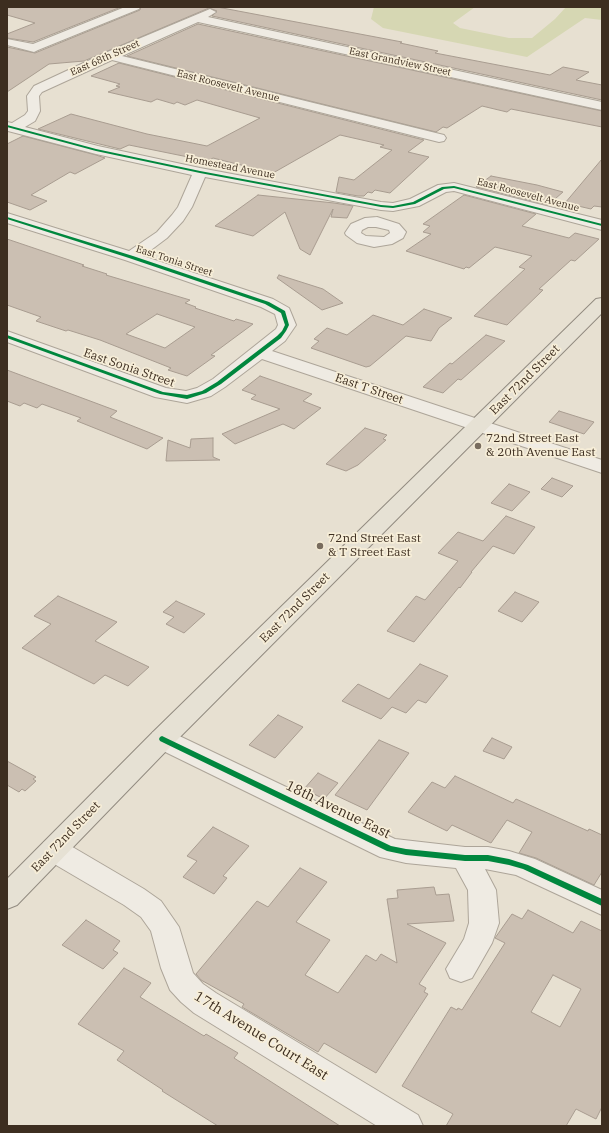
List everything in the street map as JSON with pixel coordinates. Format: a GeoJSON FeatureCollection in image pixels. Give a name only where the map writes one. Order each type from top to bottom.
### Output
{"type":"FeatureCollection","features":[{"type":"Feature","properties":{"kind":"main road","name":"East 72nd Street"},"geometry":{"type":"LineString","coordinates":[[7,897],[162,739],[602,303]]}},
{"type":"Feature","properties":{"kind":"street"},"geometry":{"type":"LineString","coordinates":[[7,42],[34,48],[135,7]]}},
{"type":"Feature","properties":{"kind":"street","name":"East 68th Street"},"geometry":{"type":"LineString","coordinates":[[10,127],[30,118],[34,111],[33,96],[38,89],[220,7]]}},
{"type":"Feature","properties":{"kind":"street","name":"East Grandview Street"},"geometry":{"type":"LineString","coordinates":[[197,18],[602,106]]}},
{"type":"Feature","properties":{"kind":"street","name":"East Roosevelt Avenue"},"geometry":{"type":"LineString","coordinates":[[109,56],[439,138]]}},
{"type":"Feature","properties":{"kind":"street","name":"Homestead Avenue"},"geometry":{"type":"LineString","coordinates":[[10,127],[96,150],[200,172],[381,206],[393,207],[414,203],[443,188],[449,187]]}},
{"type":"Feature","properties":{"kind":"street"},"geometry":{"type":"LineString","coordinates":[[131,257],[162,235],[178,218],[185,207],[200,172]]}},
{"type":"Feature","properties":{"kind":"street","name":"East Roosevelt Avenue"},"geometry":{"type":"LineString","coordinates":[[449,187],[460,188],[602,225]]}},
{"type":"Feature","properties":{"kind":"street"},"geometry":{"type":"LineString","coordinates":[[377,222],[381,206]]}},
{"type":"Feature","properties":{"kind":"street","name":"East Tonia Street"},"geometry":{"type":"LineString","coordinates":[[7,218],[131,257],[259,300],[277,308],[283,312],[287,325],[284,331],[259,352]]}},
{"type":"Feature","properties":{"kind":"street","name":"East Sonia Street"},"geometry":{"type":"LineString","coordinates":[[7,336],[162,393],[187,397],[199,394],[219,383],[259,352]]}},
{"type":"Feature","properties":{"kind":"street","name":"East T Street"},"geometry":{"type":"LineString","coordinates":[[259,352],[602,467]]}},
{"type":"Feature","properties":{"kind":"street","name":"18th Avenue East"},"geometry":{"type":"LineString","coordinates":[[162,739],[390,849],[465,858],[488,858],[509,862],[525,867],[602,903]]}},
{"type":"Feature","properties":{"kind":"street","name":"17th Avenue Court East"},"geometry":{"type":"LineString","coordinates":[[54,850],[134,897],[151,909],[164,927],[181,981],[192,993],[205,1003],[406,1126]]}},
{"type":"Feature","properties":{"kind":"street"},"geometry":{"type":"LineString","coordinates":[[461,969],[477,943],[484,923],[482,890],[465,858]]}},
{"type":"Feature","properties":{"kind":"green space"},"geometry":{"type":"Polygon","coordinates":[[[374,7],[475,7],[453,23],[460,28],[509,38],[532,38],[555,19],[566,7],[602,7],[602,20],[585,18],[527,57],[383,28],[371,19],[374,7]]]}},
{"type":"Feature","properties":{"kind":"building"},"geometry":{"type":"Polygon","coordinates":[[[7,7],[121,7],[33,42],[7,38],[7,34],[35,23],[7,15],[7,7]]]}},
{"type":"Feature","properties":{"kind":"building"},"geometry":{"type":"Polygon","coordinates":[[[141,7],[217,7],[402,42],[400,43],[438,51],[435,53],[550,75],[563,67],[589,72],[576,80],[602,85],[602,100],[212,16],[217,11],[209,8],[84,61],[49,64],[7,92],[7,47],[35,53],[140,10],[141,7]]]}},
{"type":"Feature","properties":{"kind":"building"},"geometry":{"type":"Polygon","coordinates":[[[198,24],[602,111],[602,127],[511,109],[507,112],[482,106],[447,128],[443,127],[436,132],[127,56],[198,24]]]}},
{"type":"Feature","properties":{"kind":"building"},"geometry":{"type":"Polygon","coordinates":[[[119,63],[424,140],[408,152],[429,157],[390,193],[375,190],[372,193],[368,192],[364,196],[358,196],[336,192],[339,177],[354,180],[392,150],[380,147],[384,145],[340,135],[273,173],[213,158],[208,161],[129,145],[120,149],[38,129],[71,114],[147,134],[207,146],[260,118],[197,100],[185,105],[177,102],[174,104],[157,99],[151,102],[108,92],[120,87],[116,86],[120,84],[91,76],[119,63]]]}},
{"type":"Feature","properties":{"kind":"building"},"geometry":{"type":"Polygon","coordinates":[[[23,136],[105,158],[75,174],[70,172],[31,195],[47,201],[30,210],[7,202],[7,144],[23,136]]]}},
{"type":"Feature","properties":{"kind":"building"},"geometry":{"type":"Polygon","coordinates":[[[602,159],[602,207],[594,206],[591,209],[565,203],[602,159]]]}},
{"type":"Feature","properties":{"kind":"building"},"geometry":{"type":"Polygon","coordinates":[[[491,176],[563,192],[548,205],[476,187],[491,176]]]}},
{"type":"Feature","properties":{"kind":"building"},"geometry":{"type":"Polygon","coordinates":[[[258,195],[353,206],[347,218],[331,217],[333,209],[310,255],[300,249],[285,212],[253,236],[215,226],[258,195]]]}},
{"type":"Feature","properties":{"kind":"building"},"geometry":{"type":"Polygon","coordinates":[[[464,195],[536,214],[522,226],[569,238],[575,233],[599,239],[575,261],[571,260],[539,289],[543,290],[507,325],[474,316],[525,269],[519,267],[532,256],[495,247],[469,268],[466,267],[464,269],[406,251],[431,234],[423,232],[430,226],[423,224],[464,195]]]}},
{"type":"Feature","properties":{"kind":"building"},"geometry":{"type":"Polygon","coordinates":[[[7,239],[84,265],[82,266],[107,274],[106,275],[190,300],[185,303],[196,307],[195,308],[234,321],[236,319],[253,324],[211,355],[215,356],[187,376],[168,370],[171,368],[100,340],[36,321],[41,317],[7,305],[7,239]],[[157,314],[126,334],[165,348],[195,327],[157,314]]]}},
{"type":"Feature","properties":{"kind":"building"},"geometry":{"type":"Polygon","coordinates":[[[279,275],[323,289],[343,303],[322,310],[277,278],[279,275]]]}},
{"type":"Feature","properties":{"kind":"building"},"geometry":{"type":"Polygon","coordinates":[[[424,309],[452,318],[439,328],[431,341],[406,336],[370,366],[366,367],[311,348],[319,341],[314,339],[327,328],[347,335],[373,315],[403,325],[424,309]]]}},
{"type":"Feature","properties":{"kind":"building"},"geometry":{"type":"Polygon","coordinates":[[[486,335],[505,341],[461,380],[458,379],[443,393],[423,387],[450,363],[452,364],[486,335]]]}},
{"type":"Feature","properties":{"kind":"building"},"geometry":{"type":"Polygon","coordinates":[[[7,370],[117,411],[110,417],[163,438],[147,449],[77,421],[81,418],[42,404],[37,408],[24,403],[20,406],[7,401],[7,370]]]}},
{"type":"Feature","properties":{"kind":"building"},"geometry":{"type":"Polygon","coordinates":[[[260,376],[312,394],[303,401],[321,408],[294,429],[283,424],[235,444],[222,434],[280,409],[251,399],[256,395],[242,390],[260,376]]]}},
{"type":"Feature","properties":{"kind":"building"},"geometry":{"type":"Polygon","coordinates":[[[559,411],[594,422],[584,434],[549,422],[559,411]]]}},
{"type":"Feature","properties":{"kind":"building"},"geometry":{"type":"Polygon","coordinates":[[[365,428],[387,435],[383,439],[386,440],[358,465],[346,471],[326,464],[365,428]]]}},
{"type":"Feature","properties":{"kind":"building"},"geometry":{"type":"Polygon","coordinates":[[[213,438],[213,457],[220,460],[166,461],[168,440],[190,448],[191,439],[213,438]]]}},
{"type":"Feature","properties":{"kind":"building"},"geometry":{"type":"Polygon","coordinates":[[[552,478],[573,486],[562,497],[541,489],[552,478]]]}},
{"type":"Feature","properties":{"kind":"building"},"geometry":{"type":"Polygon","coordinates":[[[509,484],[530,492],[512,511],[491,503],[509,484]]]}},
{"type":"Feature","properties":{"kind":"building"},"geometry":{"type":"Polygon","coordinates":[[[506,516],[535,527],[514,554],[493,546],[471,572],[460,588],[459,587],[414,642],[387,631],[416,596],[425,600],[458,561],[438,553],[458,532],[483,541],[506,516]]]}},
{"type":"Feature","properties":{"kind":"building"},"geometry":{"type":"Polygon","coordinates":[[[515,592],[539,602],[522,622],[498,611],[515,592]]]}},
{"type":"Feature","properties":{"kind":"building"},"geometry":{"type":"Polygon","coordinates":[[[58,596],[117,622],[95,641],[149,667],[128,686],[105,675],[94,684],[22,648],[51,624],[34,616],[58,596]]]}},
{"type":"Feature","properties":{"kind":"building"},"geometry":{"type":"Polygon","coordinates":[[[176,601],[205,614],[184,633],[166,624],[174,617],[163,612],[176,601]]]}},
{"type":"Feature","properties":{"kind":"building"},"geometry":{"type":"Polygon","coordinates":[[[420,664],[448,676],[426,703],[418,700],[406,713],[392,707],[381,719],[342,701],[358,684],[389,699],[420,664]]]}},
{"type":"Feature","properties":{"kind":"building"},"geometry":{"type":"Polygon","coordinates":[[[278,715],[303,727],[275,758],[249,745],[278,715]]]}},
{"type":"Feature","properties":{"kind":"building"},"geometry":{"type":"Polygon","coordinates":[[[492,738],[512,747],[504,759],[483,751],[492,738]]]}},
{"type":"Feature","properties":{"kind":"building"},"geometry":{"type":"Polygon","coordinates":[[[379,740],[409,753],[367,810],[335,795],[379,740]]]}},
{"type":"Feature","properties":{"kind":"building"},"geometry":{"type":"Polygon","coordinates":[[[7,761],[36,777],[33,779],[36,781],[25,791],[22,789],[19,792],[7,785],[7,761]]]}},
{"type":"Feature","properties":{"kind":"building"},"geometry":{"type":"Polygon","coordinates":[[[318,773],[338,783],[324,799],[304,789],[318,773]]]}},
{"type":"Feature","properties":{"kind":"building"},"geometry":{"type":"Polygon","coordinates":[[[455,776],[513,803],[516,799],[588,831],[589,829],[602,835],[602,872],[594,885],[536,858],[519,853],[532,832],[507,820],[491,843],[452,825],[447,831],[408,812],[432,782],[445,788],[455,776]]]}},
{"type":"Feature","properties":{"kind":"building"},"geometry":{"type":"Polygon","coordinates":[[[213,827],[249,846],[223,876],[227,878],[214,894],[183,877],[197,861],[187,856],[213,827]]]}},
{"type":"Feature","properties":{"kind":"building"},"geometry":{"type":"Polygon","coordinates":[[[300,868],[327,882],[296,922],[330,940],[305,975],[338,993],[366,955],[376,961],[381,954],[397,963],[387,899],[398,898],[397,890],[434,887],[436,895],[449,894],[454,921],[407,924],[446,943],[419,984],[426,988],[424,992],[428,994],[376,1073],[324,1043],[318,1052],[242,1007],[244,1004],[201,980],[196,974],[257,901],[268,907],[300,868]]]}},
{"type":"Feature","properties":{"kind":"building"},"geometry":{"type":"Polygon","coordinates":[[[528,910],[573,933],[581,921],[602,931],[602,1107],[596,1119],[576,1109],[566,1126],[446,1126],[453,1114],[402,1086],[451,1007],[457,1010],[458,1008],[462,1010],[505,943],[495,938],[512,914],[522,919],[528,910]],[[553,975],[531,1012],[560,1027],[581,989],[553,975]]]}},
{"type":"Feature","properties":{"kind":"building"},"geometry":{"type":"Polygon","coordinates":[[[86,920],[120,941],[113,950],[118,953],[103,969],[62,945],[86,920]]]}},
{"type":"Feature","properties":{"kind":"building"},"geometry":{"type":"Polygon","coordinates":[[[124,968],[151,983],[140,997],[204,1036],[206,1034],[238,1053],[234,1058],[340,1126],[218,1126],[162,1091],[163,1090],[117,1060],[124,1051],[78,1024],[124,968]]]}},
{"type":"Feature","properties":{"kind":"cycle path"},"geometry":{"type":"LineString","coordinates":[[7,126],[96,150],[200,172],[381,206],[393,207],[414,203],[443,188],[454,187],[602,225]]}},
{"type":"Feature","properties":{"kind":"cycle path"},"geometry":{"type":"LineString","coordinates":[[7,218],[131,257],[267,303],[283,312],[287,325],[279,337],[219,383],[204,392],[187,397],[162,393],[7,336]]}},
{"type":"Feature","properties":{"kind":"cycle path"},"geometry":{"type":"LineString","coordinates":[[162,739],[390,849],[465,858],[488,858],[509,862],[525,867],[602,903]]}},
{"type":"Feature","properties":{"kind":"place","name":"72nd Street East & 20th Avenue East"},"geometry":{"type":"Point","coordinates":[478,446]}},
{"type":"Feature","properties":{"kind":"place","name":"72nd Street East & T Street East"},"geometry":{"type":"Point","coordinates":[320,546]}}]}
